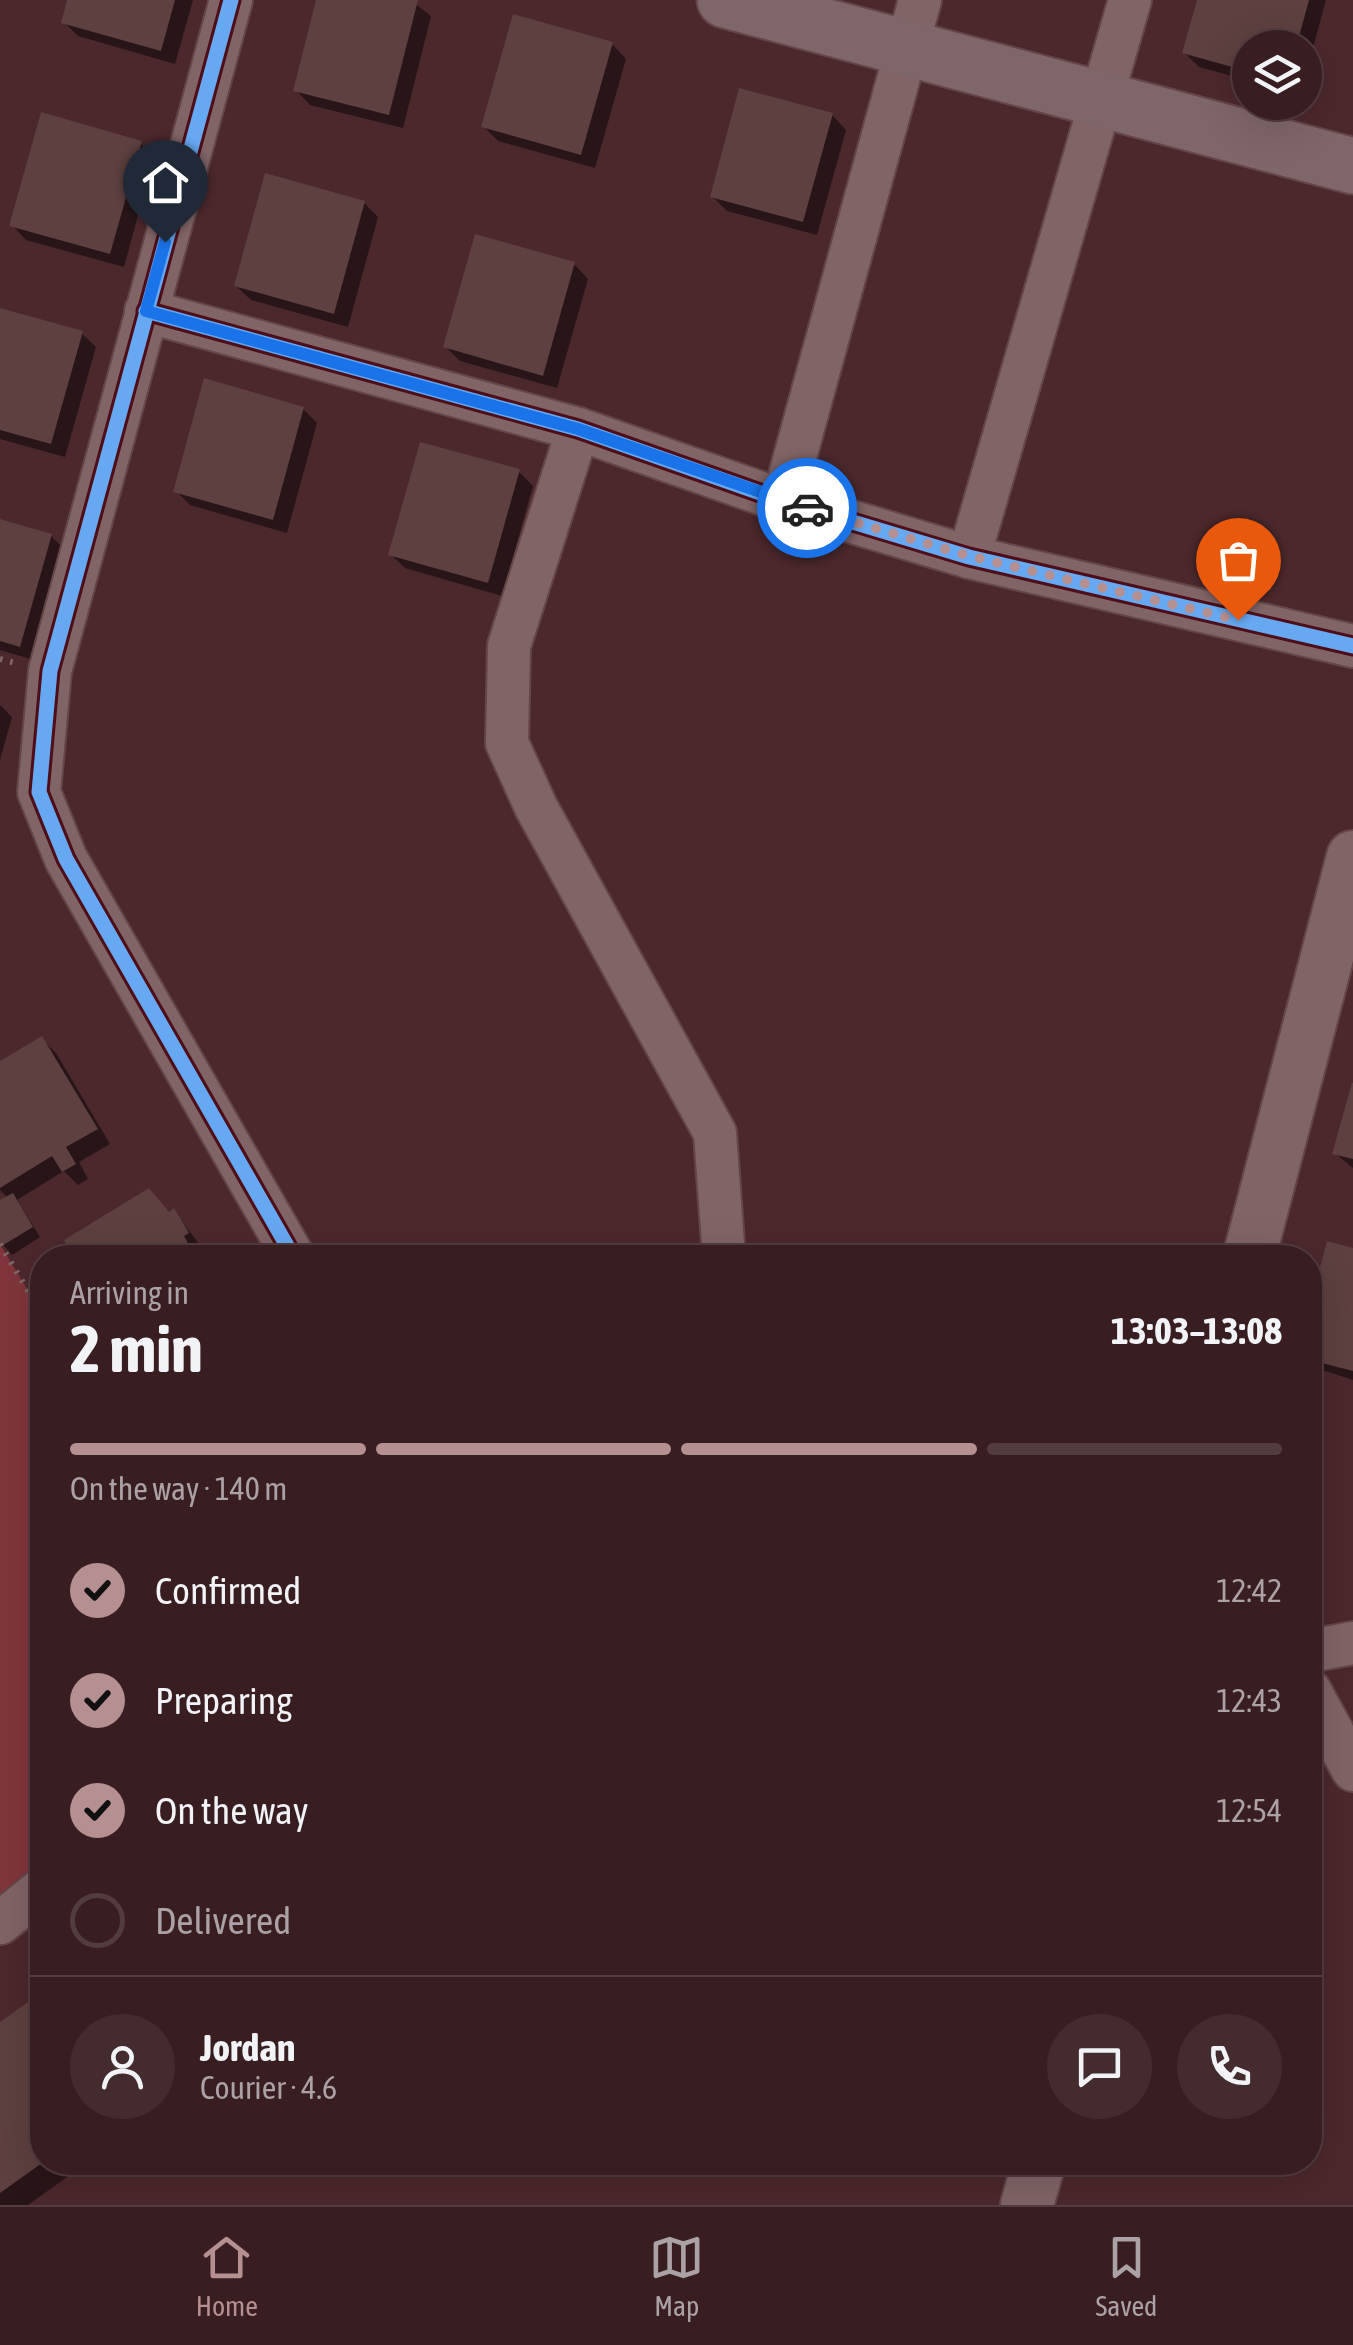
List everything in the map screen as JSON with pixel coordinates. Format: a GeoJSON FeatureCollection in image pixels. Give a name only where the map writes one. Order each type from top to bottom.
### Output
{"type":"FeatureCollection","features":[{"type":"Feature","properties":{"kind":"main road"},"geometry":{"type":"LineString","coordinates":[[725,0],[913,24],[1104,98],[1350,168]]}},
{"type":"Feature","properties":{"kind":"street"},"geometry":{"type":"LineString","coordinates":[[231,0],[50,671],[39,792],[66,859],[287,1245]]}},
{"type":"Feature","properties":{"kind":"street"},"geometry":{"type":"LineString","coordinates":[[969,556],[1130,0]]}},
{"type":"Feature","properties":{"kind":"street"},"geometry":{"type":"LineString","coordinates":[[783,501],[913,24]]}},
{"type":"Feature","properties":{"kind":"street"},"geometry":{"type":"LineString","coordinates":[[146,311],[578,429],[783,501],[969,556],[1353,646]]}},
{"type":"Feature","properties":{"kind":"street"},"geometry":{"type":"LineString","coordinates":[[578,429],[509,646],[507,743],[536,807],[716,1133],[723,1245]]}},
{"type":"Feature","properties":{"kind":"street"},"geometry":{"type":"LineString","coordinates":[[1252,1245],[1337,993],[1353,857]]}},
{"type":"Feature","properties":{"kind":"street"},"geometry":{"type":"LineString","coordinates":[[1322,1649],[1353,1643]]}},
{"type":"Feature","properties":{"kind":"street"},"geometry":{"type":"LineString","coordinates":[[1322,1713],[1353,1770]]}},
{"type":"Feature","properties":{"kind":"street"},"geometry":{"type":"LineString","coordinates":[[0,1923],[30,1899]]}},
{"type":"Feature","properties":{"kind":"street"},"geometry":{"type":"LineString","coordinates":[[1027,2205],[1035,2175]]}},
{"type":"Feature","properties":{"kind":"path"},"geometry":{"type":"LineString","coordinates":[[0,1244],[30,1294]]}},
{"type":"Feature","properties":{"kind":"shaded area"},"geometry":{"type":"Polygon","coordinates":[[[0,1244],[30,1294],[30,1899],[0,1923],[0,1244]]]}},
{"type":"Feature","properties":{"kind":"building"},"geometry":{"type":"Polygon","coordinates":[[[67,0],[175,0],[161,51],[61,23],[67,0]]]}},
{"type":"Feature","properties":{"kind":"building"},"geometry":{"type":"Polygon","coordinates":[[[316,0],[418,0],[389,115],[293,91],[316,0]]]}},
{"type":"Feature","properties":{"kind":"building"},"geometry":{"type":"Polygon","coordinates":[[[1197,0],[1309,0],[1301,30],[1232,30],[1232,67],[1182,53],[1197,0]]]}},
{"type":"Feature","properties":{"kind":"building"},"geometry":{"type":"Polygon","coordinates":[[[513,14],[613,42],[581,155],[481,127],[513,14]]]}},
{"type":"Feature","properties":{"kind":"building"},"geometry":{"type":"Polygon","coordinates":[[[739,88],[833,113],[803,222],[710,197],[739,88]]]}},
{"type":"Feature","properties":{"kind":"building"},"geometry":{"type":"Polygon","coordinates":[[[41,112],[142,141],[110,254],[9,226],[41,112]]]}},
{"type":"Feature","properties":{"kind":"building"},"geometry":{"type":"Polygon","coordinates":[[[265,173],[365,201],[334,314],[234,286],[265,173]]]}},
{"type":"Feature","properties":{"kind":"building"},"geometry":{"type":"Polygon","coordinates":[[[475,234],[575,262],[543,376],[443,347],[475,234]]]}},
{"type":"Feature","properties":{"kind":"building"},"geometry":{"type":"Polygon","coordinates":[[[0,308],[83,331],[51,444],[0,430],[0,308]]]}},
{"type":"Feature","properties":{"kind":"building"},"geometry":{"type":"Polygon","coordinates":[[[204,378],[304,407],[273,520],[173,492],[204,378]]]}},
{"type":"Feature","properties":{"kind":"building"},"geometry":{"type":"Polygon","coordinates":[[[420,442],[520,469],[488,583],[388,555],[420,442]]]}},
{"type":"Feature","properties":{"kind":"building"},"geometry":{"type":"Polygon","coordinates":[[[0,519],[52,534],[20,647],[0,641],[0,519]]]}},
{"type":"Feature","properties":{"kind":"building"},"geometry":{"type":"Polygon","coordinates":[[[42,1036],[98,1129],[66,1147],[76,1164],[62,1172],[52,1156],[0,1188],[0,1061],[42,1036]]]}},
{"type":"Feature","properties":{"kind":"building"},"geometry":{"type":"Polygon","coordinates":[[[1353,1083],[1353,1159],[1332,1154],[1353,1083]]]}},
{"type":"Feature","properties":{"kind":"building"},"geometry":{"type":"Polygon","coordinates":[[[149,1188],[169,1212],[174,1208],[189,1233],[184,1236],[189,1245],[67,1245],[64,1240],[149,1188]]]}},
{"type":"Feature","properties":{"kind":"building"},"geometry":{"type":"Polygon","coordinates":[[[13,1193],[33,1227],[0,1247],[0,1200],[13,1193]]]}},
{"type":"Feature","properties":{"kind":"building"},"geometry":{"type":"Polygon","coordinates":[[[1327,1241],[1353,1248],[1353,1371],[1322,1363],[1322,1260],[1327,1241]]]}},
{"type":"Feature","properties":{"kind":"building"},"geometry":{"type":"Polygon","coordinates":[[[30,2001],[30,2172],[0,2193],[0,2022],[30,2001]]]}},
{"type":"Feature","properties":{"kind":"cycle path"},"geometry":{"type":"LineString","coordinates":[[231,0],[50,671],[39,792],[66,859],[287,1245]]}},
{"type":"Feature","properties":{"kind":"cycle path"},"geometry":{"type":"LineString","coordinates":[[146,311],[578,429],[783,501],[969,557],[1353,646]]}},
{"type":"Feature","properties":{"kind":"way so far"},"geometry":{"type":"LineString","coordinates":[[807,508],[969,556],[1238,620]]}},
{"type":"Feature","properties":{"kind":"route"},"geometry":{"type":"LineString","coordinates":[[165,242],[146,311],[578,429],[807,508]]}}]}
